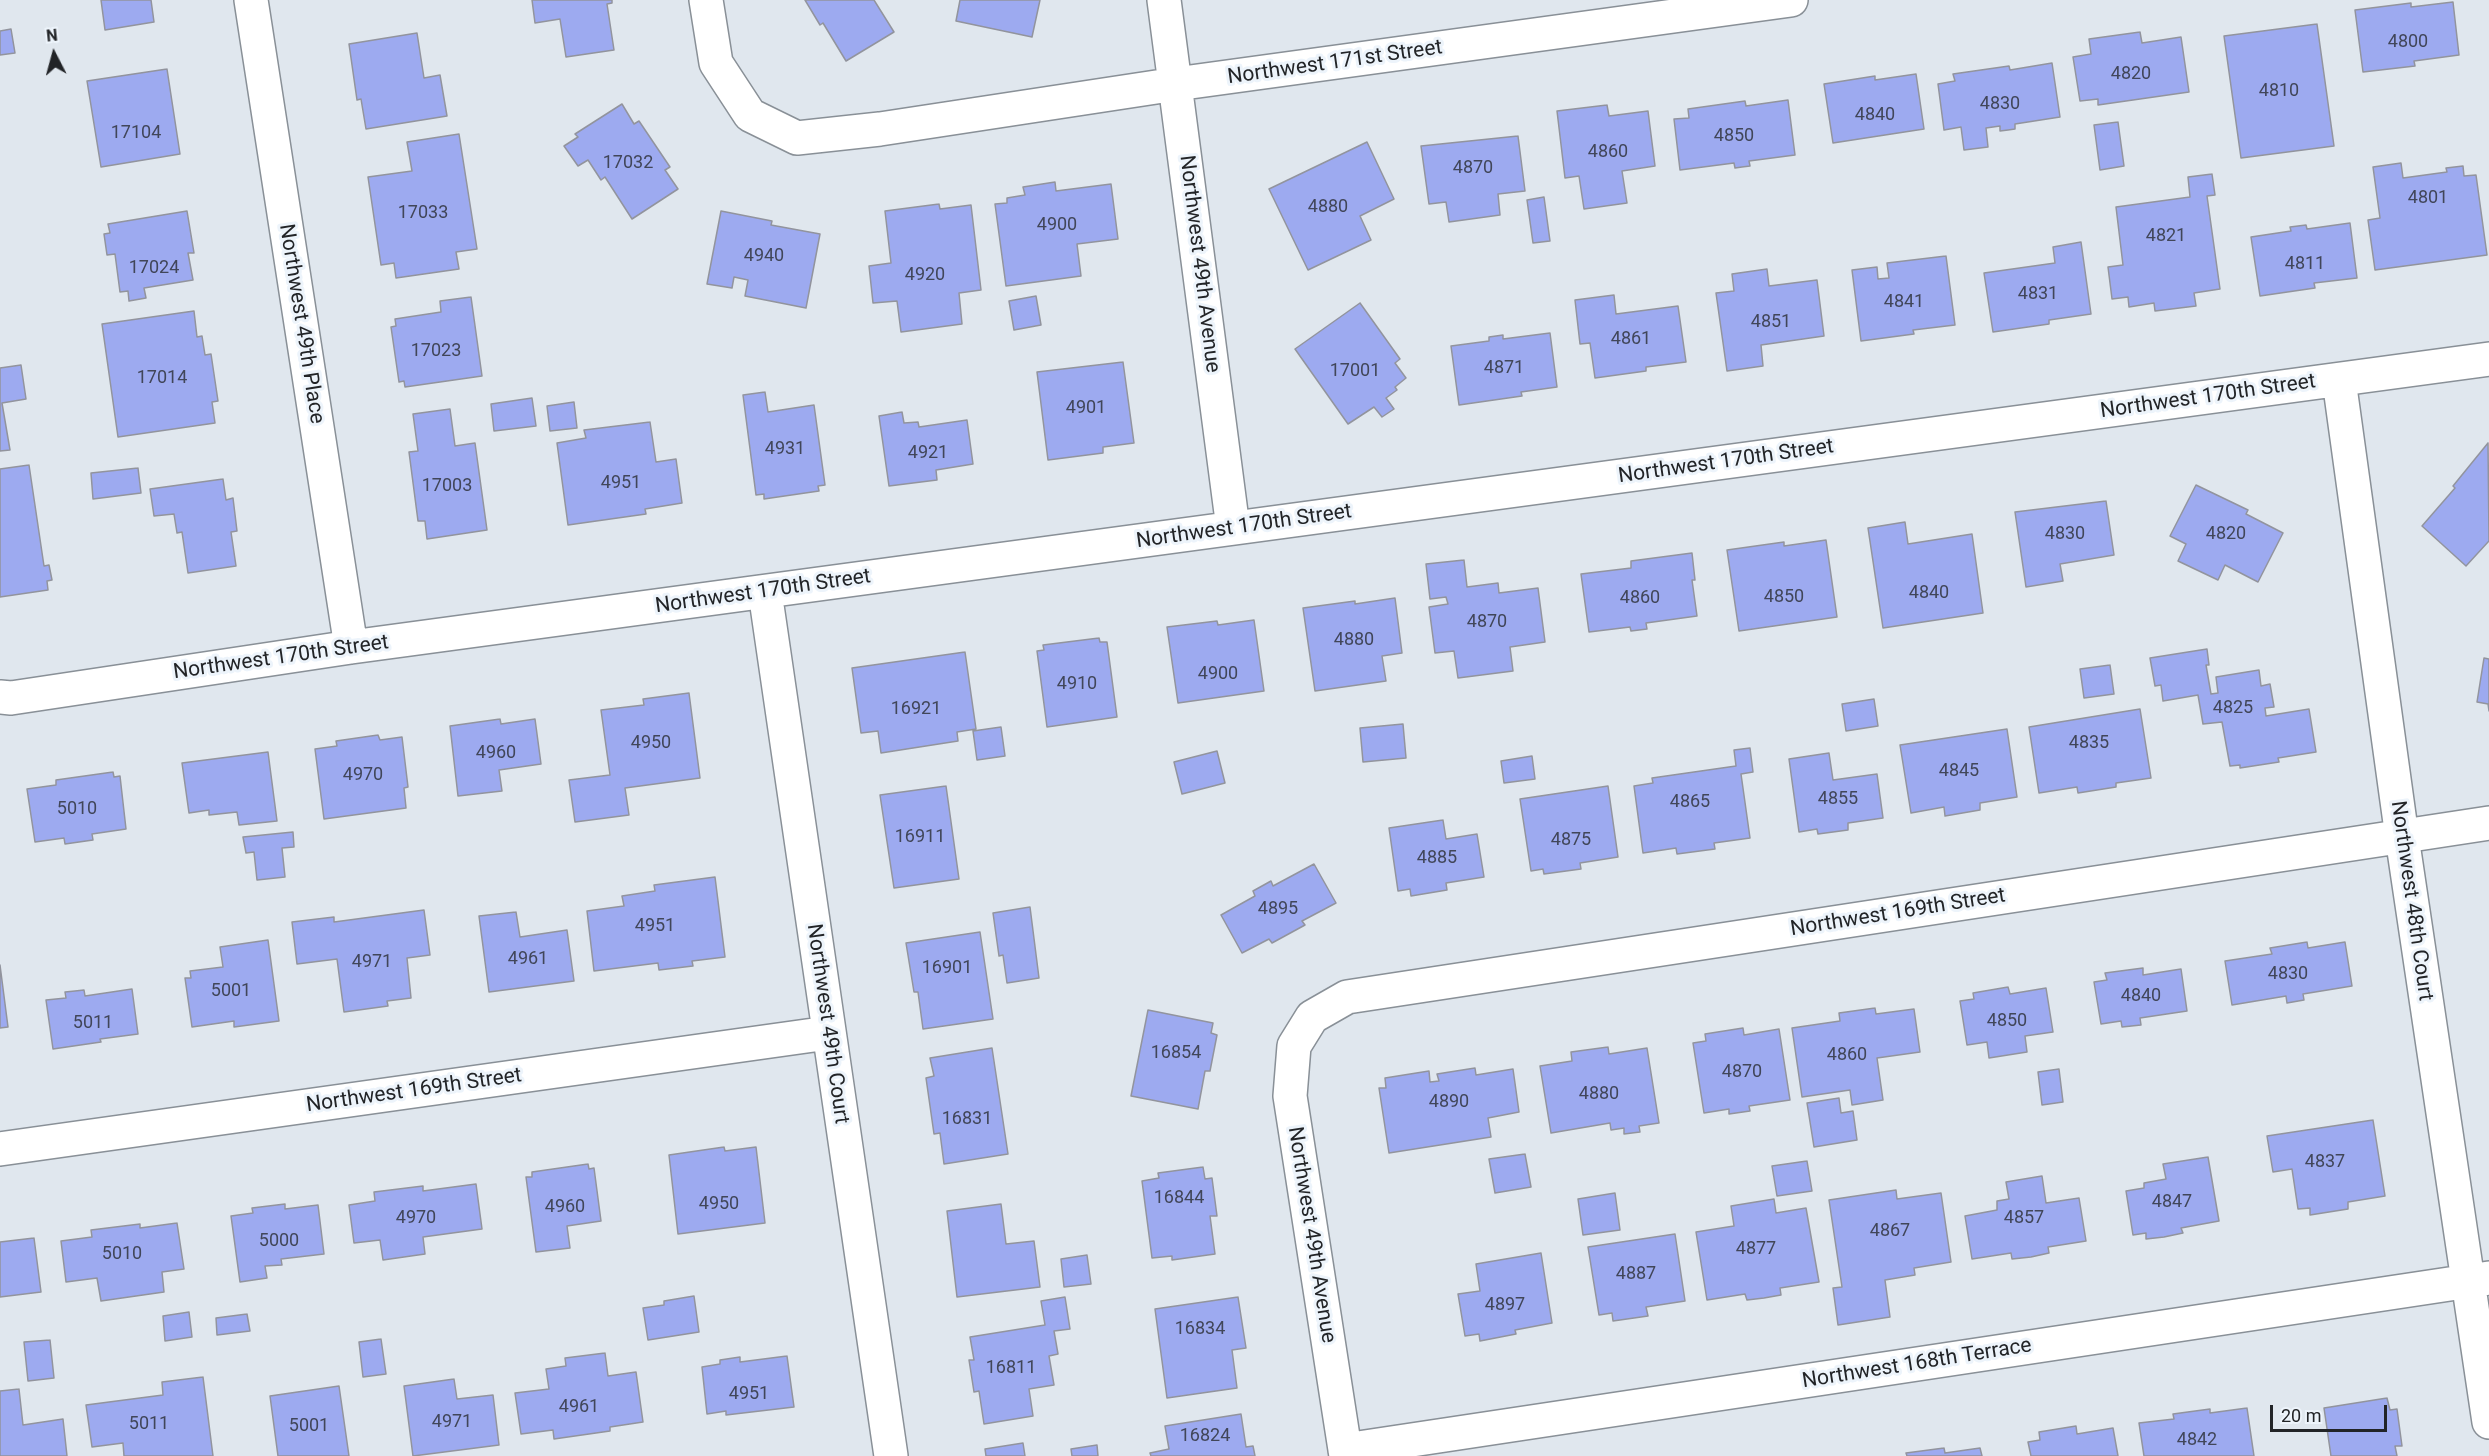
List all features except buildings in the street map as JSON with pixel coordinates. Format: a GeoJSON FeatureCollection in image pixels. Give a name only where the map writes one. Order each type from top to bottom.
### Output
{"type":"FeatureCollection","features":[{"type":"Feature","properties":{"kind":"street","name":"Northwest 49th Place"},"geometry":{"type":"LineString","coordinates":[[251,0],[351,647]]}},
{"type":"Feature","properties":{"kind":"street","name":"Northwest 171st Street"},"geometry":{"type":"LineString","coordinates":[[706,0],[716,63],[750,115],[797,138],[880,129],[1176,84],[1791,0]]}},
{"type":"Feature","properties":{"kind":"street","name":"Northwest 49th Avenue"},"geometry":{"type":"LineString","coordinates":[[1164,0],[1233,528]]}},
{"type":"Feature","properties":{"kind":"street","name":"Northwest 170th Street"},"geometry":{"type":"LineString","coordinates":[[0,697],[23,696],[351,647],[2489,358]]}},
{"type":"Feature","properties":{"kind":"street","name":"Northwest 48th Court"},"geometry":{"type":"LineString","coordinates":[[2339,380],[2402,837],[2478,1280],[2489,1422]]}},
{"type":"Feature","properties":{"kind":"street","name":"Northwest 49th Court"},"geometry":{"type":"LineString","coordinates":[[765,592],[891,1456]]}},
{"type":"Feature","properties":{"kind":"street","name":"Northwest 169th Street"},"geometry":{"type":"LineString","coordinates":[[1312,1017],[1347,997],[2489,823]]}},
{"type":"Feature","properties":{"kind":"street","name":"Northwest 49th Avenue"},"geometry":{"type":"LineString","coordinates":[[1312,1017],[1294,1046],[1290,1096],[1346,1453]]}},
{"type":"Feature","properties":{"kind":"street","name":"Northwest 169th Street"},"geometry":{"type":"LineString","coordinates":[[0,1149],[828,1033]]}},
{"type":"Feature","properties":{"kind":"street","name":"Northwest 168th Terrace"},"geometry":{"type":"LineString","coordinates":[[1346,1453],[2478,1280]]}}]}
